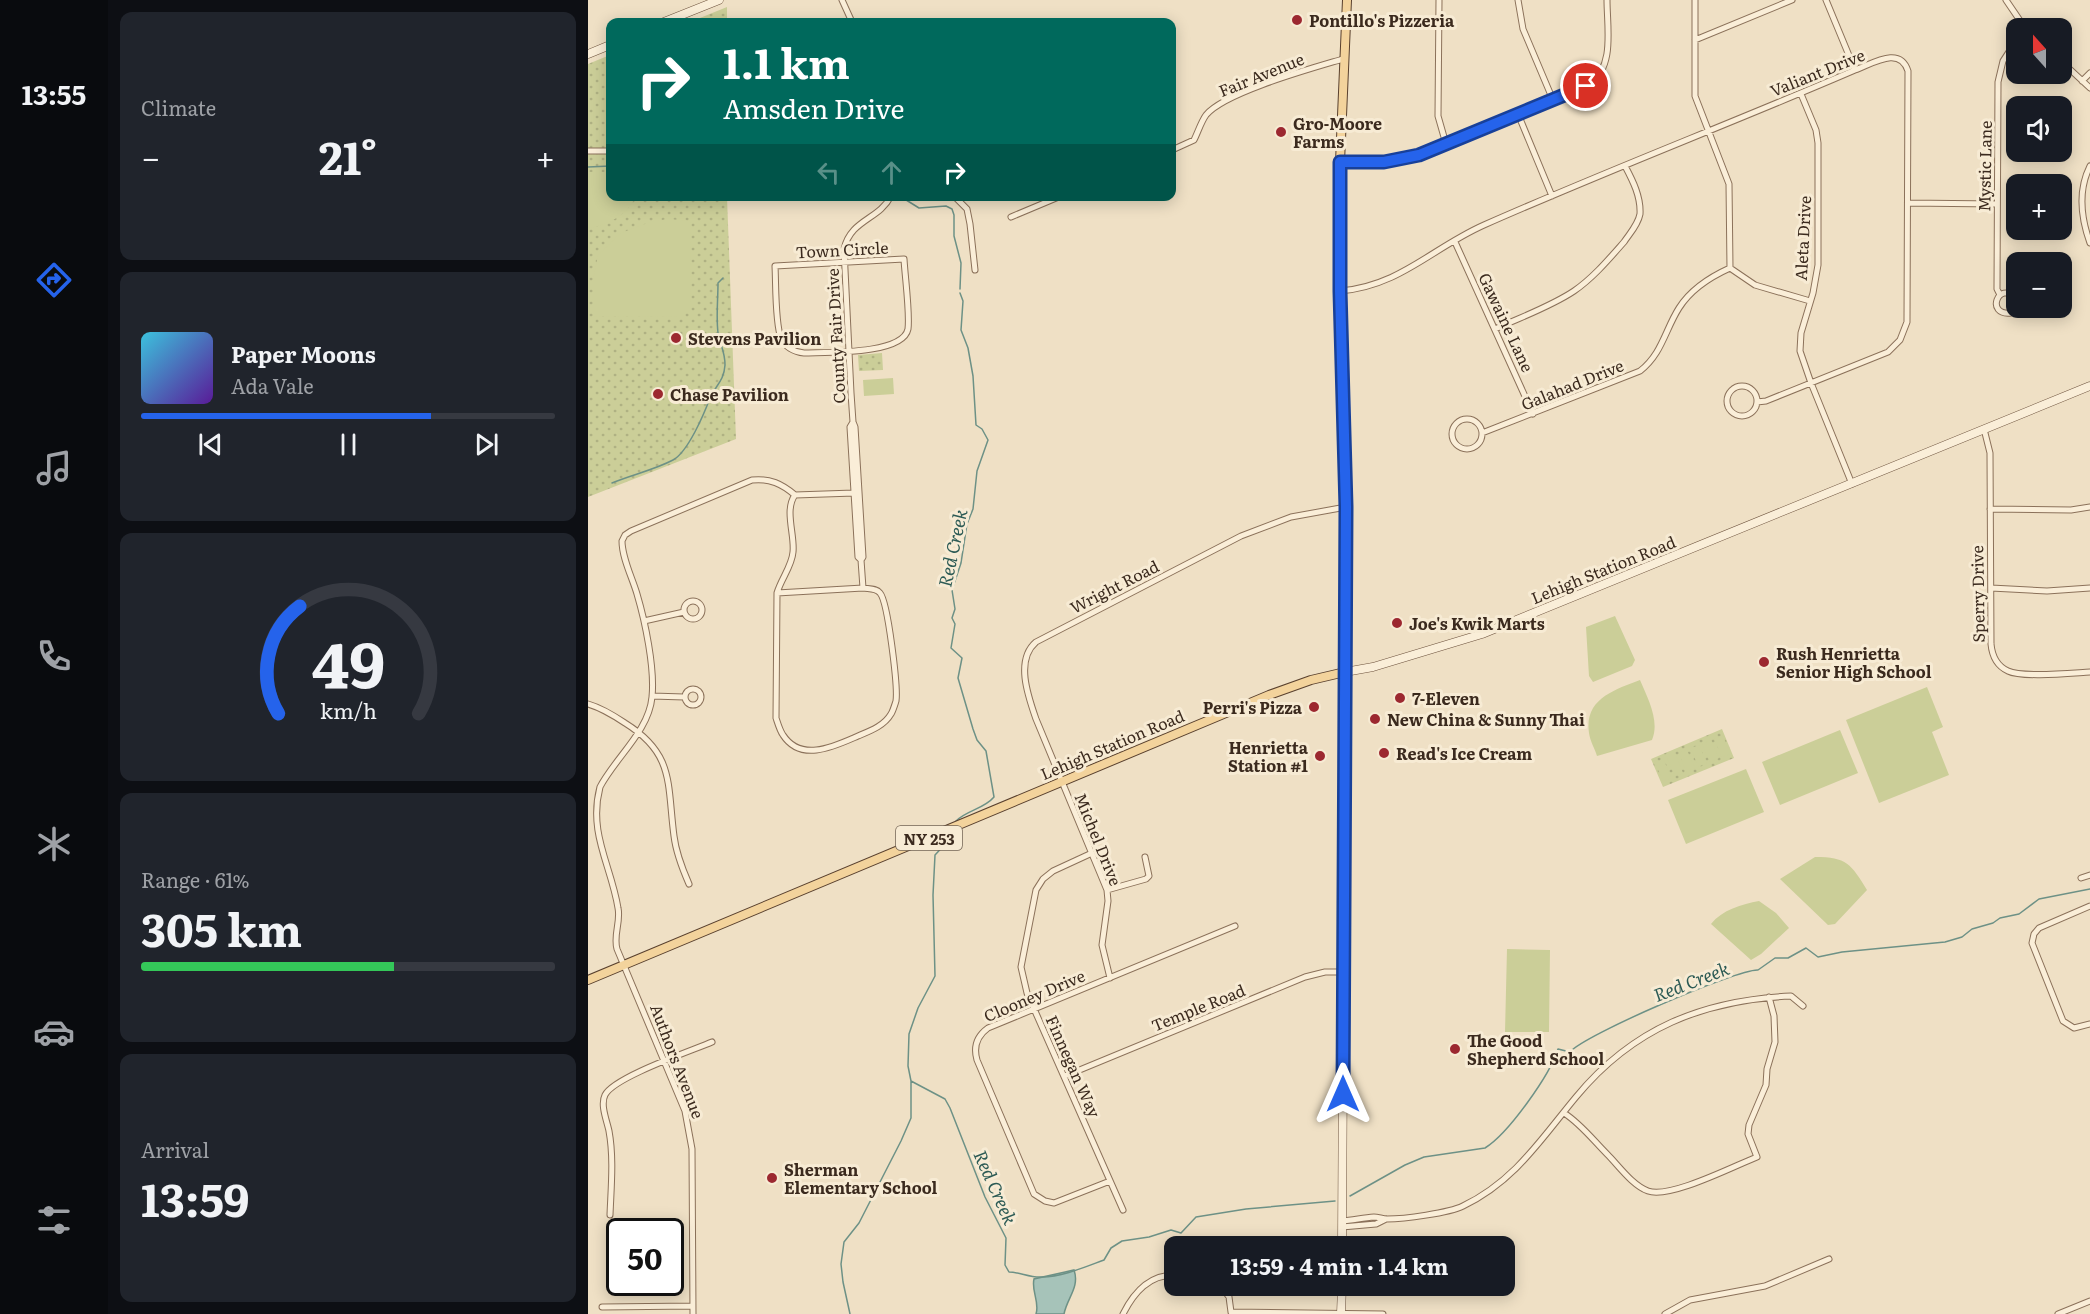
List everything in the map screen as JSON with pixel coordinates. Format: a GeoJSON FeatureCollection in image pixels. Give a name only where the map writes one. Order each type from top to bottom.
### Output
{"type":"FeatureCollection","features":[{"type":"Feature","properties":{"kind":"main road"},"geometry":{"type":"LineString","coordinates":[[674,18],[719,0]]}},
{"type":"Feature","properties":{"kind":"main road"},"geometry":{"type":"LineString","coordinates":[[1342,1236],[1346,507],[1340,291],[1340,162],[1347,0]]}},
{"type":"Feature","properties":{"kind":"main road"},"geometry":{"type":"LineString","coordinates":[[588,54],[606,47]]}},
{"type":"Feature","properties":{"kind":"main road","name":"Lehigh Station Road"},"geometry":{"type":"LineString","coordinates":[[588,980],[1269,694],[1345,672],[1373,668],[1482,634],[2090,386]]}},
{"type":"Feature","properties":{"kind":"main road"},"geometry":{"type":"LineString","coordinates":[[1341,1314],[1342,1296]]}},
{"type":"Feature","properties":{"kind":"street"},"geometry":{"type":"LineString","coordinates":[[842,0],[850,18]]}},
{"type":"Feature","properties":{"kind":"street"},"geometry":{"type":"LineString","coordinates":[[1438,0],[1438,116],[1446,144]]}},
{"type":"Feature","properties":{"kind":"street"},"geometry":{"type":"LineString","coordinates":[[1518,0],[1523,29],[1553,100]]}},
{"type":"Feature","properties":{"kind":"street"},"geometry":{"type":"LineString","coordinates":[[1340,162],[1395,161],[1419,155],[1590,84],[1604,70],[1607,57],[1607,0]]}},
{"type":"Feature","properties":{"kind":"street"},"geometry":{"type":"LineString","coordinates":[[1695,0],[1695,96],[1729,184],[1730,268],[1755,285],[1810,301]]}},
{"type":"Feature","properties":{"kind":"street"},"geometry":{"type":"LineString","coordinates":[[1695,40],[1792,0]]}},
{"type":"Feature","properties":{"kind":"street"},"geometry":{"type":"LineString","coordinates":[[1826,0],[1855,70]]}},
{"type":"Feature","properties":{"kind":"street"},"geometry":{"type":"LineString","coordinates":[[2006,0],[2018,18]]}},
{"type":"Feature","properties":{"kind":"street","name":"Mystic Lane"},"geometry":{"type":"LineString","coordinates":[[2006,55],[1999,76],[1996,204],[1997,289],[2000,295],[1996,304],[2001,312],[2006,312]]}},
{"type":"Feature","properties":{"kind":"street","name":"Valiant Drive"},"geometry":{"type":"LineString","coordinates":[[1340,291],[1373,286],[1396,276],[1480,227],[1855,70],[1888,57],[1900,59],[1907,65],[1908,71],[1907,322],[1902,336],[1888,352],[1766,401],[1757,402]]}},
{"type":"Feature","properties":{"kind":"street","name":"Fair Avenue"},"geometry":{"type":"LineString","coordinates":[[1176,148],[1194,140],[1206,115],[1220,103],[1284,77],[1344,59]]}},
{"type":"Feature","properties":{"kind":"street"},"geometry":{"type":"LineString","coordinates":[[2072,71],[2090,88]]}},
{"type":"Feature","properties":{"kind":"street"},"geometry":{"type":"LineString","coordinates":[[2082,81],[2090,72]]}},
{"type":"Feature","properties":{"kind":"street","name":"Aleta Drive"},"geometry":{"type":"LineString","coordinates":[[1801,94],[1816,130],[1818,143],[1818,257],[1815,283],[1800,343],[1802,359],[1852,484]]}},
{"type":"Feature","properties":{"kind":"street"},"geometry":{"type":"LineString","coordinates":[[1518,114],[1552,196]]}},
{"type":"Feature","properties":{"kind":"street"},"geometry":{"type":"LineString","coordinates":[[588,151],[606,151]]}},
{"type":"Feature","properties":{"kind":"street"},"geometry":{"type":"LineString","coordinates":[[1495,329],[1577,289],[1605,263],[1625,240],[1638,221],[1640,205],[1634,183],[1625,166]]}},
{"type":"Feature","properties":{"kind":"street"},"geometry":{"type":"LineString","coordinates":[[2090,166],[2082,195],[2083,221],[2090,243]]}},
{"type":"Feature","properties":{"kind":"street","name":"County Fair Drive"},"geometry":{"type":"LineString","coordinates":[[863,588],[844,249],[847,237],[856,226],[883,208],[888,201]]}},
{"type":"Feature","properties":{"kind":"street"},"geometry":{"type":"LineString","coordinates":[[959,201],[967,209],[975,270]]}},
{"type":"Feature","properties":{"kind":"street"},"geometry":{"type":"LineString","coordinates":[[1011,217],[1049,201]]}},
{"type":"Feature","properties":{"kind":"street"},"geometry":{"type":"LineString","coordinates":[[1908,203],[1996,204]]}},
{"type":"Feature","properties":{"kind":"street","name":"Gawaine Lane"},"geometry":{"type":"LineString","coordinates":[[1455,242],[1533,414]]}},
{"type":"Feature","properties":{"kind":"street","name":"Town Circle"},"geometry":{"type":"LineString","coordinates":[[904,259],[907,332],[893,344],[880,348],[849,350],[800,352],[790,349],[784,343],[778,324],[775,266],[904,259]]}},
{"type":"Feature","properties":{"kind":"street","name":"Galahad Drive"},"geometry":{"type":"LineString","coordinates":[[1482,433],[1478,423],[1464,419],[1456,424],[1452,434],[1455,443],[1468,449],[1477,445],[1482,433],[1640,371],[1657,353],[1678,309],[1686,299],[1706,280],[1730,268]]}},
{"type":"Feature","properties":{"kind":"street"},"geometry":{"type":"LineString","coordinates":[[2000,295],[2006,292]]}},
{"type":"Feature","properties":{"kind":"street","name":"Valiant Drive"},"geometry":{"type":"LineString","coordinates":[[1742,386],[1754,393],[1757,402],[1753,411],[1744,416],[1734,415],[1726,402],[1729,393],[1742,386]]}},
{"type":"Feature","properties":{"kind":"street","name":"County Fair Drive"},"geometry":{"type":"LineString","coordinates":[[853,422],[850,427],[858,557],[861,560]]}},
{"type":"Feature","properties":{"kind":"street","name":"Sperry Drive"},"geometry":{"type":"LineString","coordinates":[[1984,429],[1990,453],[1991,649],[2000,666],[2013,673],[2090,672]]}},
{"type":"Feature","properties":{"kind":"street"},"geometry":{"type":"LineString","coordinates":[[684,697],[652,696],[644,621],[623,549],[622,541],[625,535],[752,480],[771,480],[786,487],[795,495],[854,493]]}},
{"type":"Feature","properties":{"kind":"street"},"geometry":{"type":"LineString","coordinates":[[777,593],[863,588],[876,589],[881,593],[885,602],[896,700],[891,715],[878,728],[825,750],[808,751],[793,746],[783,736],[776,718],[777,593],[793,556],[790,504],[795,495]]}},
{"type":"Feature","properties":{"kind":"street","name":"Wright Road"},"geometry":{"type":"LineString","coordinates":[[1062,782],[1030,703],[1025,659],[1030,646],[1241,536],[1291,517],[1346,507]]}},
{"type":"Feature","properties":{"kind":"street"},"geometry":{"type":"LineString","coordinates":[[1990,508],[2071,510],[2090,507]]}},
{"type":"Feature","properties":{"kind":"street"},"geometry":{"type":"LineString","coordinates":[[1990,588],[2046,591],[2090,588]]}},
{"type":"Feature","properties":{"kind":"street"},"geometry":{"type":"LineString","coordinates":[[644,621],[684,612]]}},
{"type":"Feature","properties":{"kind":"street","name":"Authors Avenue"},"geometry":{"type":"LineString","coordinates":[[652,696],[638,731],[601,785],[593,801],[591,816],[593,842],[618,906],[616,944],[685,1111],[691,1138],[693,1314]]}},
{"type":"Feature","properties":{"kind":"street"},"geometry":{"type":"LineString","coordinates":[[588,704],[602,708],[638,731],[653,746],[663,762],[668,782],[675,846],[689,884]]}},
{"type":"Feature","properties":{"kind":"street","name":"Michel Drive"},"geometry":{"type":"LineString","coordinates":[[1062,782],[1107,891],[1108,901],[1102,945],[1110,978]]}},
{"type":"Feature","properties":{"kind":"street","name":"Finnegan Way"},"geometry":{"type":"LineString","coordinates":[[1092,853],[1048,875],[1039,885],[1034,897],[1021,967],[1022,978],[1034,1008],[1122,1210]]}},
{"type":"Feature","properties":{"kind":"street"},"geometry":{"type":"LineString","coordinates":[[1107,891],[1146,879],[1149,876],[1145,857]]}},
{"type":"Feature","properties":{"kind":"street"},"geometry":{"type":"LineString","coordinates":[[2081,878],[2090,875]]}},
{"type":"Feature","properties":{"kind":"street"},"geometry":{"type":"LineString","coordinates":[[2090,906],[2039,928],[2032,942],[2063,1021],[2074,1028],[2090,1024]]}},
{"type":"Feature","properties":{"kind":"street","name":"Clooney Drive"},"geometry":{"type":"LineString","coordinates":[[1110,1181],[1054,1203],[1037,1196],[977,1060],[975,1049],[979,1036],[985,1030],[1034,1008],[1235,926]]}},
{"type":"Feature","properties":{"kind":"street","name":"Temple Road"},"geometry":{"type":"LineString","coordinates":[[1065,1076],[1305,977],[1325,972],[1344,972]]}},
{"type":"Feature","properties":{"kind":"street"},"geometry":{"type":"LineString","coordinates":[[1342,1224],[1376,1217],[1387,1219],[1461,1208],[1486,1194],[1510,1176],[1604,1066],[1623,1049],[1644,1036],[1698,1010],[1749,999],[1791,996],[1803,1006]]}},
{"type":"Feature","properties":{"kind":"street"},"geometry":{"type":"LineString","coordinates":[[1564,1113],[1587,1132],[1636,1184],[1648,1191],[1660,1193],[1675,1190],[1757,1157],[1748,1134],[1749,1125],[1766,1085],[1775,1042],[1774,1016],[1769,997]]}},
{"type":"Feature","properties":{"kind":"street"},"geometry":{"type":"LineString","coordinates":[[610,1215],[611,1146],[603,1106],[604,1096],[620,1082],[712,1042]]}},
{"type":"Feature","properties":{"kind":"street"},"geometry":{"type":"LineString","coordinates":[[1665,1314],[1690,1300],[1765,1286],[1829,1259]]}},
{"type":"Feature","properties":{"kind":"street"},"geometry":{"type":"LineString","coordinates":[[1123,1314],[1144,1285],[1164,1276]]}},
{"type":"Feature","properties":{"kind":"street"},"geometry":{"type":"LineString","coordinates":[[1228,1296],[1231,1313],[1383,1314]]}},
{"type":"Feature","properties":{"kind":"street"},"geometry":{"type":"LineString","coordinates":[[2058,1314],[2090,1301]]}},
{"type":"Feature","properties":{"kind":"street"},"geometry":{"type":"LineString","coordinates":[[602,1307],[693,1306]]}},
{"type":"Feature","properties":{"kind":"green space"},"geometry":{"type":"Polygon","coordinates":[[[727,7],[727,18],[700,18],[727,7]]]}},
{"type":"Feature","properties":{"kind":"green space"},"geometry":{"type":"Polygon","coordinates":[[[606,57],[606,201],[727,201],[736,439],[588,497],[588,64],[606,57]]]}},
{"type":"Feature","properties":{"kind":"green space"},"geometry":{"type":"Polygon","coordinates":[[[588,172],[606,172],[606,201],[633,201],[616,219],[588,228],[588,172]]]}},
{"type":"Feature","properties":{"kind":"green space"},"geometry":{"type":"Polygon","coordinates":[[[668,219],[691,221],[690,305],[678,317],[593,316],[593,280],[598,255],[621,233],[650,222],[668,219]]]}},
{"type":"Feature","properties":{"kind":"green space"},"geometry":{"type":"Polygon","coordinates":[[[882,353],[883,370],[859,371],[858,355],[882,353]]]}},
{"type":"Feature","properties":{"kind":"green space"},"geometry":{"type":"Polygon","coordinates":[[[893,378],[894,394],[864,396],[863,380],[893,378]]]}},
{"type":"Feature","properties":{"kind":"green space"},"geometry":{"type":"Polygon","coordinates":[[[1615,616],[1635,660],[1632,666],[1593,682],[1589,676],[1586,627],[1615,616]]]}},
{"type":"Feature","properties":{"kind":"green space"},"geometry":{"type":"Polygon","coordinates":[[[1640,680],[1654,718],[1652,740],[1597,756],[1589,733],[1591,712],[1596,704],[1611,692],[1640,680]]]}},
{"type":"Feature","properties":{"kind":"green space"},"geometry":{"type":"Polygon","coordinates":[[[1927,687],[1943,727],[1932,732],[1949,775],[1879,803],[1846,720],[1927,687]]]}},
{"type":"Feature","properties":{"kind":"green space"},"geometry":{"type":"Polygon","coordinates":[[[1722,729],[1734,758],[1663,787],[1651,759],[1722,729]]]}},
{"type":"Feature","properties":{"kind":"green space"},"geometry":{"type":"Polygon","coordinates":[[[1840,730],[1858,773],[1780,805],[1762,762],[1840,730]]]}},
{"type":"Feature","properties":{"kind":"green space"},"geometry":{"type":"Polygon","coordinates":[[[1723,735],[1730,754],[1722,757],[1714,739],[1723,735]]]}},
{"type":"Feature","properties":{"kind":"green space"},"geometry":{"type":"Polygon","coordinates":[[[1711,740],[1719,758],[1710,762],[1702,744],[1711,740]]]}},
{"type":"Feature","properties":{"kind":"green space"},"geometry":{"type":"Polygon","coordinates":[[[1699,745],[1707,763],[1698,767],[1691,748],[1699,745]]]}},
{"type":"Feature","properties":{"kind":"green space"},"geometry":{"type":"Polygon","coordinates":[[[1687,750],[1695,768],[1686,772],[1679,753],[1687,750]]]}},
{"type":"Feature","properties":{"kind":"green space"},"geometry":{"type":"Polygon","coordinates":[[[1676,755],[1683,773],[1675,776],[1667,758],[1676,755]]]}},
{"type":"Feature","properties":{"kind":"green space"},"geometry":{"type":"Polygon","coordinates":[[[1664,760],[1671,778],[1663,781],[1655,763],[1664,760]]]}},
{"type":"Feature","properties":{"kind":"green space"},"geometry":{"type":"Polygon","coordinates":[[[1746,769],[1764,812],[1686,844],[1668,800],[1746,769]]]}},
{"type":"Feature","properties":{"kind":"green space"},"geometry":{"type":"Polygon","coordinates":[[[1815,857],[1834,858],[1847,864],[1857,874],[1867,890],[1835,924],[1828,925],[1780,879],[1815,857]]]}},
{"type":"Feature","properties":{"kind":"green space"},"geometry":{"type":"Polygon","coordinates":[[[1759,901],[1776,913],[1789,928],[1761,954],[1751,960],[1711,924],[1733,908],[1759,901]]]}},
{"type":"Feature","properties":{"kind":"green space"},"geometry":{"type":"Polygon","coordinates":[[[1507,949],[1550,950],[1549,1032],[1505,1032],[1507,949]]]}},
{"type":"Feature","properties":{"kind":"water"},"geometry":{"type":"Polygon","coordinates":[[[1074,1270],[1074,1287],[1064,1314],[1036,1314],[1034,1279],[1074,1270]]]}},
{"type":"Feature","properties":{"kind":"waterway","name":"Red Creek"},"geometry":{"type":"LineString","coordinates":[[588,167],[606,166]]}},
{"type":"Feature","properties":{"kind":"waterway","name":"Red Creek"},"geometry":{"type":"LineString","coordinates":[[908,201],[919,208],[946,206],[952,209],[954,236],[961,263],[960,289]]}},
{"type":"Feature","properties":{"kind":"waterway"},"geometry":{"type":"LineString","coordinates":[[612,483],[673,460],[679,456],[695,432],[721,379],[725,365],[717,320],[718,283],[723,278]]}},
{"type":"Feature","properties":{"kind":"waterway","name":"Red Creek"},"geometry":{"type":"LineString","coordinates":[[956,821],[994,797],[986,751],[977,740],[958,678],[962,658],[951,648],[955,624],[952,618],[955,609],[952,590],[961,563],[967,524],[973,509],[977,471],[988,440],[982,429],[976,425],[973,376],[968,348],[961,330],[963,301],[960,293]]}},
{"type":"Feature","properties":{"kind":"waterway","name":"Red Creek"},"geometry":{"type":"LineString","coordinates":[[951,835],[935,855],[933,895],[935,976],[918,1008],[909,1034],[908,1066],[911,1081],[945,1099],[950,1108],[985,1197],[1006,1238],[1005,1265],[1009,1272],[1050,1277],[1073,1271],[1104,1260],[1111,1248],[1122,1241],[1149,1237],[1171,1230],[1181,1233],[1196,1217],[1246,1209],[1335,1201]]}},
{"type":"Feature","properties":{"kind":"waterway","name":"Red Creek"},"geometry":{"type":"LineString","coordinates":[[1350,1196],[1424,1157],[1485,1148],[1505,1130],[1527,1103],[1554,1060],[1558,1049],[1570,1052],[1602,1032],[1661,1004],[1722,980],[1758,970],[1775,958],[1788,958],[1806,948],[1818,957],[1842,952],[1945,942],[1962,937],[1972,929],[1993,923],[2000,918],[2019,914],[2039,899],[2090,889]]}},
{"type":"Feature","properties":{"kind":"waterway"},"geometry":{"type":"LineString","coordinates":[[850,1314],[841,1264],[844,1242],[859,1223],[911,1118],[911,1081]]}},
{"type":"Feature","properties":{"kind":"place","name":"Pontillo's Pizzeria"},"geometry":{"type":"Point","coordinates":[1297,20]}},
{"type":"Feature","properties":{"kind":"place","name":"Gro-Moore Farms"},"geometry":{"type":"Point","coordinates":[1281,132]}},
{"type":"Feature","properties":{"kind":"place","name":"Stevens Pavilion"},"geometry":{"type":"Point","coordinates":[676,338]}},
{"type":"Feature","properties":{"kind":"place","name":"Chase Pavilion"},"geometry":{"type":"Point","coordinates":[658,394]}},
{"type":"Feature","properties":{"kind":"place","name":"Joe's Kwik Marts"},"geometry":{"type":"Point","coordinates":[1397,623]}},
{"type":"Feature","properties":{"kind":"place","name":"Rush Henrietta Senior High School"},"geometry":{"type":"Point","coordinates":[1764,662]}},
{"type":"Feature","properties":{"kind":"place","name":"7-Eleven"},"geometry":{"type":"Point","coordinates":[1400,698]}},
{"type":"Feature","properties":{"kind":"place","name":"Perri's Pizza"},"geometry":{"type":"Point","coordinates":[1314,707]}},
{"type":"Feature","properties":{"kind":"place","name":"New China & Sunny Thai"},"geometry":{"type":"Point","coordinates":[1375,719]}},
{"type":"Feature","properties":{"kind":"place","name":"Read's Ice Cream"},"geometry":{"type":"Point","coordinates":[1384,753]}},
{"type":"Feature","properties":{"kind":"place","name":"Henrietta Station #1"},"geometry":{"type":"Point","coordinates":[1320,756]}},
{"type":"Feature","properties":{"kind":"place","name":"The Good Shepherd School"},"geometry":{"type":"Point","coordinates":[1455,1049]}},
{"type":"Feature","properties":{"kind":"place","name":"Sherman Elementary School"},"geometry":{"type":"Point","coordinates":[772,1178]}},
{"type":"Feature","properties":{"kind":"route"},"geometry":{"type":"LineString","coordinates":[[1343,1094],[1346,507],[1340,291],[1340,162],[1384,162],[1407,159],[1586,86]]}}]}
